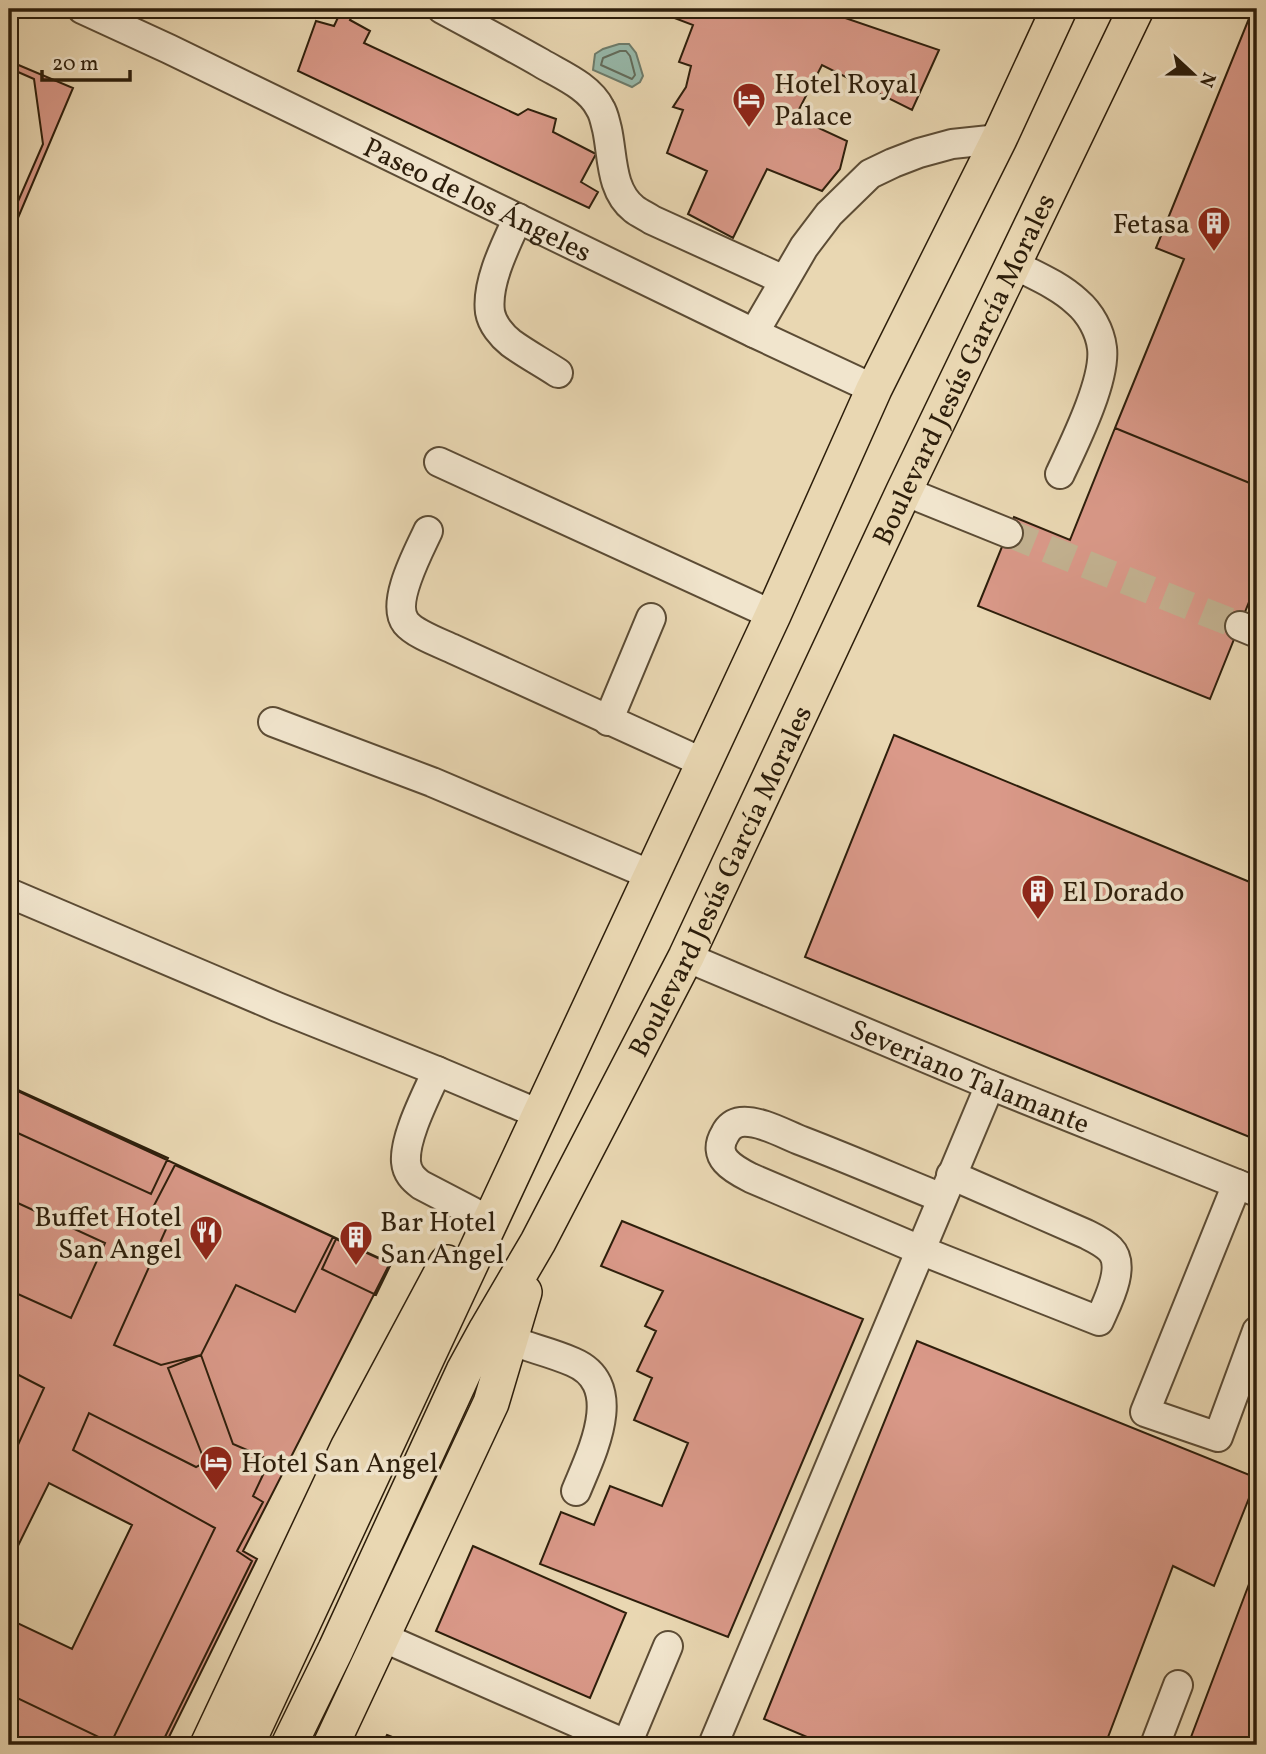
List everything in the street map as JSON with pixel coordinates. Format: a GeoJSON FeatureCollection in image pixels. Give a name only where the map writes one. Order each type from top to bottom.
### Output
{"type":"FeatureCollection","features":[{"type":"Feature","properties":{"kind":"main road"},"geometry":{"type":"LineString","coordinates":[[246,1745],[483,1217],[533,1129],[773,615],[874,389],[999,139],[1059,9]]}},
{"type":"Feature","properties":{"kind":"main road"},"geometry":{"type":"LineString","coordinates":[[1098,84],[1106,49],[1105,9]]}},
{"type":"Feature","properties":{"kind":"main road","name":"Boulevard Jesús García Morales"},"geometry":{"type":"LineString","coordinates":[[498,1335],[538,1242],[685,957],[904,491],[1136,9]]}},
{"type":"Feature","properties":{"kind":"main road"},"geometry":{"type":"LineString","coordinates":[[208,1745],[348,1448],[439,1277],[483,1217]]}},
{"type":"Feature","properties":{"kind":"main road"},"geometry":{"type":"LineString","coordinates":[[331,1745],[491,1403],[498,1335]]}},
{"type":"Feature","properties":{"kind":"main road"},"geometry":{"type":"LineString","coordinates":[[289,1745],[337,1648],[464,1371],[498,1335]]}},
{"type":"Feature","properties":{"kind":"street","name":"Paseo de los Ángeles"},"geometry":{"type":"LineString","coordinates":[[82,9],[169,48],[874,389]]}},
{"type":"Feature","properties":{"kind":"street"},"geometry":{"type":"LineString","coordinates":[[442,9],[546,66],[580,86],[591,96],[600,108],[605,123],[618,187],[634,209],[652,220],[784,280]]}},
{"type":"Feature","properties":{"kind":"street"},"geometry":{"type":"LineString","coordinates":[[754,333],[804,247],[829,214],[870,174],[919,153],[952,144],[999,139]]}},
{"type":"Feature","properties":{"kind":"street"},"geometry":{"type":"LineString","coordinates":[[518,218],[494,277],[490,314],[497,329],[511,343],[558,373]]}},
{"type":"Feature","properties":{"kind":"street"},"geometry":{"type":"LineString","coordinates":[[1013,264],[1077,302],[1091,318],[1099,333],[1103,350],[1093,398],[1060,474]]}},
{"type":"Feature","properties":{"kind":"street"},"geometry":{"type":"LineString","coordinates":[[439,462],[773,615]]}},
{"type":"Feature","properties":{"kind":"street"},"geometry":{"type":"LineString","coordinates":[[904,491],[1008,533]]}},
{"type":"Feature","properties":{"kind":"street"},"geometry":{"type":"LineString","coordinates":[[428,531],[401,601],[401,614],[406,624],[453,649],[704,763]]}},
{"type":"Feature","properties":{"kind":"street"},"geometry":{"type":"LineString","coordinates":[[608,721],[651,618]]}},
{"type":"Feature","properties":{"kind":"street"},"geometry":{"type":"LineString","coordinates":[[273,722],[432,782],[651,875]]}},
{"type":"Feature","properties":{"kind":"street"},"geometry":{"type":"LineString","coordinates":[[9,893],[277,1007],[437,1071],[533,1129]]}},
{"type":"Feature","properties":{"kind":"street","name":"Severiano Talamante"},"geometry":{"type":"LineString","coordinates":[[685,957],[990,1085],[1247,1188]]}},
{"type":"Feature","properties":{"kind":"street"},"geometry":{"type":"LineString","coordinates":[[437,1071],[411,1135],[406,1160],[408,1168],[412,1178],[421,1185],[483,1217]]}},
{"type":"Feature","properties":{"kind":"street"},"geometry":{"type":"LineString","coordinates":[[713,1745],[990,1085]]}},
{"type":"Feature","properties":{"kind":"street"},"geometry":{"type":"LineString","coordinates":[[737,1122],[750,1122],[819,1148],[947,1187],[1086,1234],[1112,1250],[1117,1273],[1099,1321],[920,1250],[734,1169],[724,1159],[720,1149],[722,1139],[728,1129],[737,1122]]}},
{"type":"Feature","properties":{"kind":"street"},"geometry":{"type":"LineString","coordinates":[[1247,1188],[1144,1412],[1218,1437],[1257,1331]]}},
{"type":"Feature","properties":{"kind":"street"},"geometry":{"type":"LineString","coordinates":[[498,1335],[575,1363],[596,1380],[602,1405],[600,1423],[596,1441],[576,1491]]}},
{"type":"Feature","properties":{"kind":"street"},"geometry":{"type":"LineString","coordinates":[[382,1637],[627,1745],[668,1646]]}},
{"type":"Feature","properties":{"kind":"street"},"geometry":{"type":"LineString","coordinates":[[1155,1745],[1178,1685]]}},
{"type":"Feature","properties":{"kind":"water"},"geometry":{"type":"Polygon","coordinates":[[[619,44],[629,44],[636,53],[643,76],[640,82],[632,87],[593,70],[595,54],[619,44]]]}},
{"type":"Feature","properties":{"kind":"building"},"geometry":{"type":"Polygon","coordinates":[[[342,9],[356,9],[350,20],[370,31],[364,43],[518,115],[528,109],[556,119],[553,132],[596,154],[581,182],[598,192],[589,208],[298,71],[316,21],[334,26],[342,9]]]}},
{"type":"Feature","properties":{"kind":"building","name":"Hotel Royal Palace"},"geometry":{"type":"Polygon","coordinates":[[[651,9],[819,9],[939,50],[912,110],[822,65],[795,117],[847,141],[840,169],[822,191],[767,169],[733,238],[688,214],[707,171],[667,153],[683,110],[673,107],[686,87],[691,66],[679,62],[693,25],[651,9]]]}},
{"type":"Feature","properties":{"kind":"building","name":"Fetasa"},"geometry":{"type":"Polygon","coordinates":[[[1252,11],[1257,13],[1257,486],[1115,428],[1184,259],[1156,248],[1252,11]]]}},
{"type":"Feature","properties":{"kind":"building"},"geometry":{"type":"Polygon","coordinates":[[[9,61],[73,88],[9,239],[9,222],[43,144],[34,79],[9,68],[9,61]]]}},
{"type":"Feature","properties":{"kind":"building"},"geometry":{"type":"Polygon","coordinates":[[[1115,428],[1257,486],[1257,582],[1210,699],[978,606],[1014,517],[1070,540],[1115,428]]]}},
{"type":"Feature","properties":{"kind":"building","name":"El Dorado"},"geometry":{"type":"Polygon","coordinates":[[[894,735],[1257,885],[1257,1140],[805,957],[894,735]]]}},
{"type":"Feature","properties":{"kind":"building"},"geometry":{"type":"Polygon","coordinates":[[[9,1086],[168,1158],[151,1194],[9,1129],[9,1086]]]}},
{"type":"Feature","properties":{"kind":"building"},"geometry":{"type":"Polygon","coordinates":[[[9,1087],[390,1263],[243,1551],[257,1559],[165,1745],[9,1744],[9,1619],[72,1649],[132,1525],[49,1483],[9,1564],[9,1087]]]}},
{"type":"Feature","properties":{"kind":"building"},"geometry":{"type":"Polygon","coordinates":[[[175,1165],[333,1237],[295,1312],[236,1285],[201,1355],[161,1365],[114,1345],[167,1227],[147,1219],[175,1165]]]}},
{"type":"Feature","properties":{"kind":"building"},"geometry":{"type":"Polygon","coordinates":[[[9,1199],[105,1243],[71,1318],[9,1290],[9,1199]]]}},
{"type":"Feature","properties":{"kind":"building"},"geometry":{"type":"Polygon","coordinates":[[[622,1221],[863,1319],[728,1637],[540,1564],[561,1512],[594,1525],[610,1486],[662,1506],[688,1443],[634,1420],[652,1378],[637,1371],[656,1331],[645,1326],[663,1291],[601,1266],[622,1221]]]}},
{"type":"Feature","properties":{"kind":"building","name":"Bar Hotel San Angel"},"geometry":{"type":"Polygon","coordinates":[[[336,1239],[391,1264],[376,1295],[322,1269],[336,1239]]]}},
{"type":"Feature","properties":{"kind":"building"},"geometry":{"type":"Polygon","coordinates":[[[917,1341],[1257,1478],[1214,1586],[1173,1566],[1105,1745],[826,1745],[764,1719],[917,1341]]]}},
{"type":"Feature","properties":{"kind":"building"},"geometry":{"type":"Polygon","coordinates":[[[201,1355],[233,1444],[270,1460],[253,1496],[263,1502],[237,1551],[252,1561],[161,1745],[23,1745],[9,1738],[9,1694],[111,1743],[215,1528],[73,1450],[89,1413],[196,1467],[205,1462],[168,1368],[201,1355]]]}},
{"type":"Feature","properties":{"kind":"building"},"geometry":{"type":"Polygon","coordinates":[[[9,1370],[44,1388],[12,1458],[9,1459],[9,1370]]]}},
{"type":"Feature","properties":{"kind":"building"},"geometry":{"type":"Polygon","coordinates":[[[473,1546],[626,1613],[590,1698],[436,1631],[473,1546]]]}},
{"type":"Feature","properties":{"kind":"building"},"geometry":{"type":"Polygon","coordinates":[[[1257,1563],[1257,1745],[1188,1745],[1257,1563]]]}},
{"type":"Feature","properties":{"kind":"building"},"geometry":{"type":"Polygon","coordinates":[[[387,1735],[413,1745],[382,1745],[387,1735]]]}},
{"type":"Feature","properties":{"kind":"tunnel"},"geometry":{"type":"LineString","coordinates":[[1008,533],[1240,626]]}},
{"type":"Feature","properties":{"kind":"place","name":"Hotel Royal Palace"},"geometry":{"type":"Point","coordinates":[749,129]}},
{"type":"Feature","properties":{"kind":"place","name":"Fetasa"},"geometry":{"type":"Point","coordinates":[1214,253]}},
{"type":"Feature","properties":{"kind":"place","name":"El Dorado"},"geometry":{"type":"Point","coordinates":[1038,921]}},
{"type":"Feature","properties":{"kind":"place","name":"Buffet Hotel San Angel"},"geometry":{"type":"Point","coordinates":[206,1262]}},
{"type":"Feature","properties":{"kind":"place","name":"Bar Hotel San Angel"},"geometry":{"type":"Point","coordinates":[356,1267]}},
{"type":"Feature","properties":{"kind":"place","name":"Hotel San Angel"},"geometry":{"type":"Point","coordinates":[216,1492]}}]}
